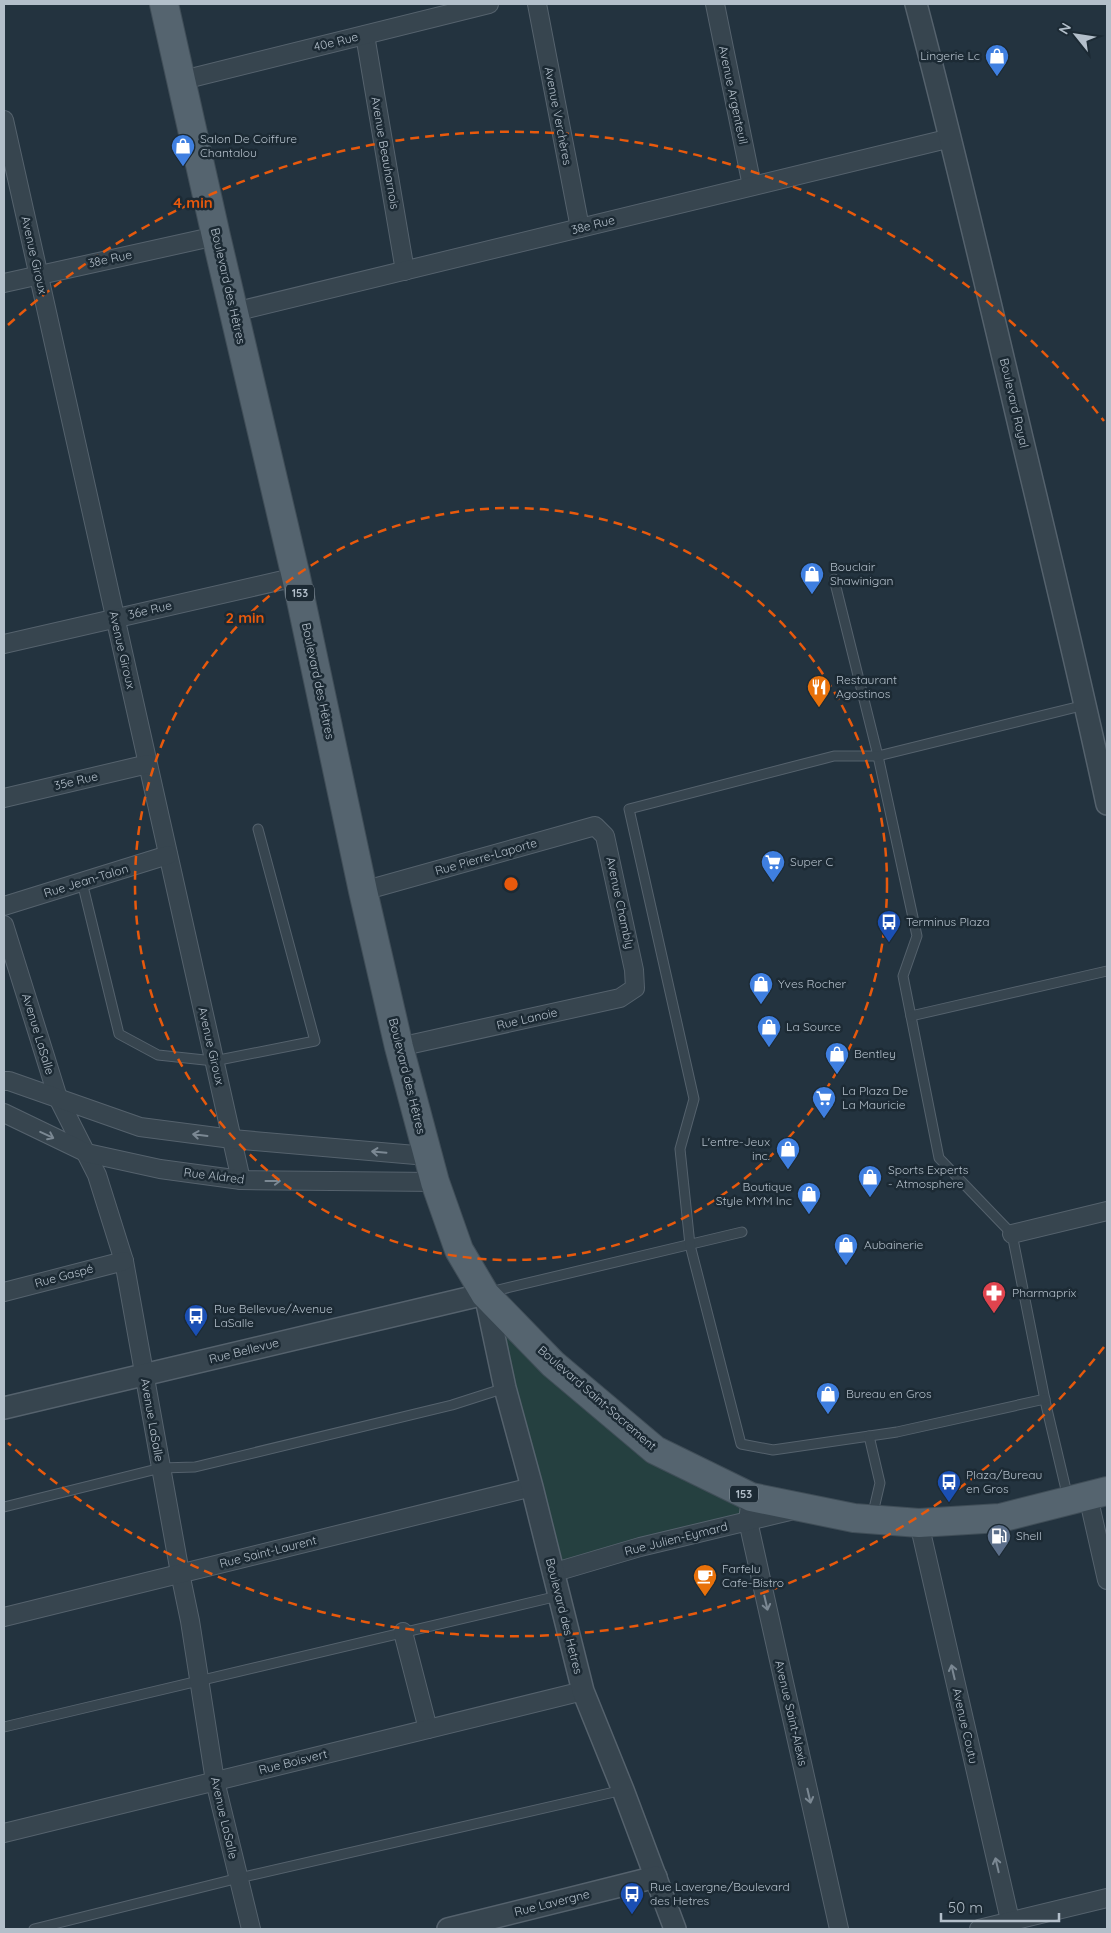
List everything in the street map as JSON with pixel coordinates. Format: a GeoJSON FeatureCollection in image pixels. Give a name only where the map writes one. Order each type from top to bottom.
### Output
{"type":"FeatureCollection","features":[{"type":"Feature","properties":{"kind":"main road","name":"Boulevard des Hêtres"},"geometry":{"type":"LineString","coordinates":[[164,4],[296,577],[363,891],[399,1047],[435,1182]]}},
{"type":"Feature","properties":{"kind":"main road","name":"Boulevard Saint-Sacrement"},"geometry":{"type":"LineString","coordinates":[[435,1182],[459,1250],[485,1294],[553,1364],[655,1450],[749,1509],[802,1508],[854,1518],[919,1523],[1000,1518],[1088,1496]]}},
{"type":"Feature","properties":{"kind":"street","name":"40e Rue"},"geometry":{"type":"LineString","coordinates":[[183,80],[489,4]]}},
{"type":"Feature","properties":{"kind":"street","name":"Avenue Verchères"},"geometry":{"type":"LineString","coordinates":[[537,4],[580,228]]}},
{"type":"Feature","properties":{"kind":"street","name":"Avenue Argenteuil"},"geometry":{"type":"LineString","coordinates":[[715,4],[752,186]]}},
{"type":"Feature","properties":{"kind":"street","name":"Boulevard Royal"},"geometry":{"type":"LineString","coordinates":[[916,4],[951,138],[1086,705],[1107,804]]}},
{"type":"Feature","properties":{"kind":"street","name":"Avenue Beauharnois"},"geometry":{"type":"LineString","coordinates":[[365,35],[405,270]]}},
{"type":"Feature","properties":{"kind":"street","name":"Avenue Giroux"},"geometry":{"type":"LineString","coordinates":[[4,120],[241,1180]]}},
{"type":"Feature","properties":{"kind":"street","name":"38e Rue"},"geometry":{"type":"LineString","coordinates":[[234,312],[951,138]]}},
{"type":"Feature","properties":{"kind":"street","name":"38e Rue"},"geometry":{"type":"LineString","coordinates":[[4,283],[216,236]]}},
{"type":"Feature","properties":{"kind":"street","name":"36e Rue"},"geometry":{"type":"LineString","coordinates":[[4,644],[296,577]]}},
{"type":"Feature","properties":{"kind":"street","name":"35e Rue"},"geometry":{"type":"LineString","coordinates":[[4,798],[148,764]]}},
{"type":"Feature","properties":{"kind":"street","name":"Rue Pierre-Laporte"},"geometry":{"type":"LineString","coordinates":[[363,891],[595,826],[605,836]]}},
{"type":"Feature","properties":{"kind":"street","name":"Avenue Chambly"},"geometry":{"type":"LineString","coordinates":[[605,836],[634,970]]}},
{"type":"Feature","properties":{"kind":"street","name":"Rue Jean-Talon"},"geometry":{"type":"LineString","coordinates":[[4,906],[168,855]]}},
{"type":"Feature","properties":{"kind":"street","name":"Avenue LaSalle"},"geometry":{"type":"LineString","coordinates":[[4,925],[58,1098],[97,1175],[124,1261],[190,1621],[215,1781],[251,1929]]}},
{"type":"Feature","properties":{"kind":"street","name":"Rue Lanoie"},"geometry":{"type":"LineString","coordinates":[[399,1047],[620,998],[634,988],[634,970]]}},
{"type":"Feature","properties":{"kind":"street"},"geometry":{"type":"LineString","coordinates":[[4,1081],[9,1081],[140,1127],[232,1139],[428,1156]]}},
{"type":"Feature","properties":{"kind":"street","name":"Rue Aldred"},"geometry":{"type":"LineString","coordinates":[[4,1113],[87,1153],[160,1169],[241,1180],[435,1182]]}},
{"type":"Feature","properties":{"kind":"street"},"geometry":{"type":"LineString","coordinates":[[1012,1234],[1107,1211]]}},
{"type":"Feature","properties":{"kind":"street","name":"Rue Gaspé"},"geometry":{"type":"LineString","coordinates":[[4,1292],[124,1261]]}},
{"type":"Feature","properties":{"kind":"street","name":"Rue Bellevue"},"geometry":{"type":"LineString","coordinates":[[4,1408],[485,1294]]}},
{"type":"Feature","properties":{"kind":"street","name":"Boulevard des Hetres"},"geometry":{"type":"LineString","coordinates":[[485,1294],[505,1388],[583,1691],[623,1790],[675,1929]]}},
{"type":"Feature","properties":{"kind":"street","name":"Rue Saint-Laurent"},"geometry":{"type":"LineString","coordinates":[[4,1617],[532,1487]]}},
{"type":"Feature","properties":{"kind":"street"},"geometry":{"type":"LineString","coordinates":[[1088,1496],[1107,1580]]}},
{"type":"Feature","properties":{"kind":"street","name":"Rue Julien-Eymard"},"geometry":{"type":"LineString","coordinates":[[552,1572],[640,1547],[749,1509]]}},
{"type":"Feature","properties":{"kind":"street","name":"Avenue Saint-Alexis"},"geometry":{"type":"LineString","coordinates":[[749,1509],[839,1929]]}},
{"type":"Feature","properties":{"kind":"street","name":"Avenue Coutu"},"geometry":{"type":"LineString","coordinates":[[919,1523],[1011,1926]]}},
{"type":"Feature","properties":{"kind":"street"},"geometry":{"type":"LineString","coordinates":[[403,1632],[428,1729]]}},
{"type":"Feature","properties":{"kind":"street","name":"Rue Boisvert"},"geometry":{"type":"LineString","coordinates":[[4,1833],[583,1691]]}},
{"type":"Feature","properties":{"kind":"street","name":"Rue Lavergne"},"geometry":{"type":"LineString","coordinates":[[448,1929],[656,1877]]}},
{"type":"Feature","properties":{"kind":"street"},"geometry":{"type":"LineString","coordinates":[[979,1929],[1011,1926],[1107,1898]]}},
{"type":"Feature","properties":{"kind":"lane"},"geometry":{"type":"LineString","coordinates":[[834,579],[878,756],[917,936],[904,976],[940,1158],[1012,1234],[1045,1399],[1088,1496]]}},
{"type":"Feature","properties":{"kind":"lane"},"geometry":{"type":"LineString","coordinates":[[1045,1399],[897,1432],[773,1450],[741,1444],[690,1245],[680,1149],[694,1099],[629,809],[834,756],[878,756],[1086,705]]}},
{"type":"Feature","properties":{"kind":"lane"},"geometry":{"type":"LineString","coordinates":[[82,882],[119,1034],[158,1056],[214,1061],[315,1041],[258,829]]}},
{"type":"Feature","properties":{"kind":"lane"},"geometry":{"type":"LineString","coordinates":[[911,1016],[1107,971]]}},
{"type":"Feature","properties":{"kind":"lane"},"geometry":{"type":"LineString","coordinates":[[485,1294],[742,1232]]}},
{"type":"Feature","properties":{"kind":"lane"},"geometry":{"type":"LineString","coordinates":[[4,1507],[161,1468],[196,1467],[452,1405],[505,1388]]}},
{"type":"Feature","properties":{"kind":"lane"},"geometry":{"type":"LineString","coordinates":[[869,1436],[880,1483],[871,1520]]}},
{"type":"Feature","properties":{"kind":"lane"},"geometry":{"type":"LineString","coordinates":[[4,1727],[558,1596]]}},
{"type":"Feature","properties":{"kind":"lane"},"geometry":{"type":"LineString","coordinates":[[34,1929],[238,1878],[623,1790]]}},
{"type":"Feature","properties":{"kind":"green space"},"geometry":{"type":"Polygon","coordinates":[[[485,1294],[655,1450],[751,1497],[748,1521],[552,1573],[485,1294]]]}},
{"type":"Feature","properties":{"kind":"place","name":"Lingerie Lc"},"geometry":{"type":"Point","coordinates":[997,77]}},
{"type":"Feature","properties":{"kind":"place","name":"Salon De Coiffure Chantalou"},"geometry":{"type":"Point","coordinates":[183,167]}},
{"type":"Feature","properties":{"kind":"place","name":"Bouclair Shawinigan"},"geometry":{"type":"Point","coordinates":[812,595]}},
{"type":"Feature","properties":{"kind":"place","name":"Restaurant Agostinos"},"geometry":{"type":"Point","coordinates":[819,708]}},
{"type":"Feature","properties":{"kind":"place","name":"Super C"},"geometry":{"type":"Point","coordinates":[773,883]}},
{"type":"Feature","properties":{"kind":"place","name":"Terminus Plaza"},"geometry":{"type":"Point","coordinates":[889,943]}},
{"type":"Feature","properties":{"kind":"place","name":"Yves Rocher"},"geometry":{"type":"Point","coordinates":[761,1005]}},
{"type":"Feature","properties":{"kind":"place","name":"La Source"},"geometry":{"type":"Point","coordinates":[769,1048]}},
{"type":"Feature","properties":{"kind":"place","name":"Bentley"},"geometry":{"type":"Point","coordinates":[837,1075]}},
{"type":"Feature","properties":{"kind":"place","name":"La Plaza De La Mauricie"},"geometry":{"type":"Point","coordinates":[824,1119]}},
{"type":"Feature","properties":{"kind":"place","name":"L'entre-Jeux inc."},"geometry":{"type":"Point","coordinates":[788,1170]}},
{"type":"Feature","properties":{"kind":"place","name":"Sports Experts - Atmosphere"},"geometry":{"type":"Point","coordinates":[870,1198]}},
{"type":"Feature","properties":{"kind":"place","name":"Boutique Style MYM Inc"},"geometry":{"type":"Point","coordinates":[809,1215]}},
{"type":"Feature","properties":{"kind":"place","name":"Aubainerie"},"geometry":{"type":"Point","coordinates":[846,1266]}},
{"type":"Feature","properties":{"kind":"place","name":"Pharmaprix"},"geometry":{"type":"Point","coordinates":[994,1314]}},
{"type":"Feature","properties":{"kind":"place","name":"Rue Bellevue/Avenue LaSalle"},"geometry":{"type":"Point","coordinates":[196,1337]}},
{"type":"Feature","properties":{"kind":"place","name":"Bureau en Gros"},"geometry":{"type":"Point","coordinates":[828,1415]}},
{"type":"Feature","properties":{"kind":"place","name":"Plaza/Bureau en Gros"},"geometry":{"type":"Point","coordinates":[949,1503]}},
{"type":"Feature","properties":{"kind":"place","name":"Shell"},"geometry":{"type":"Point","coordinates":[999,1557]}},
{"type":"Feature","properties":{"kind":"place","name":"Farfelu Cafe-Bistro"},"geometry":{"type":"Point","coordinates":[705,1597]}},
{"type":"Feature","properties":{"kind":"place","name":"Rue Lavergne/Boulevard des Hetres"},"geometry":{"type":"Point","coordinates":[632,1915]}}]}
